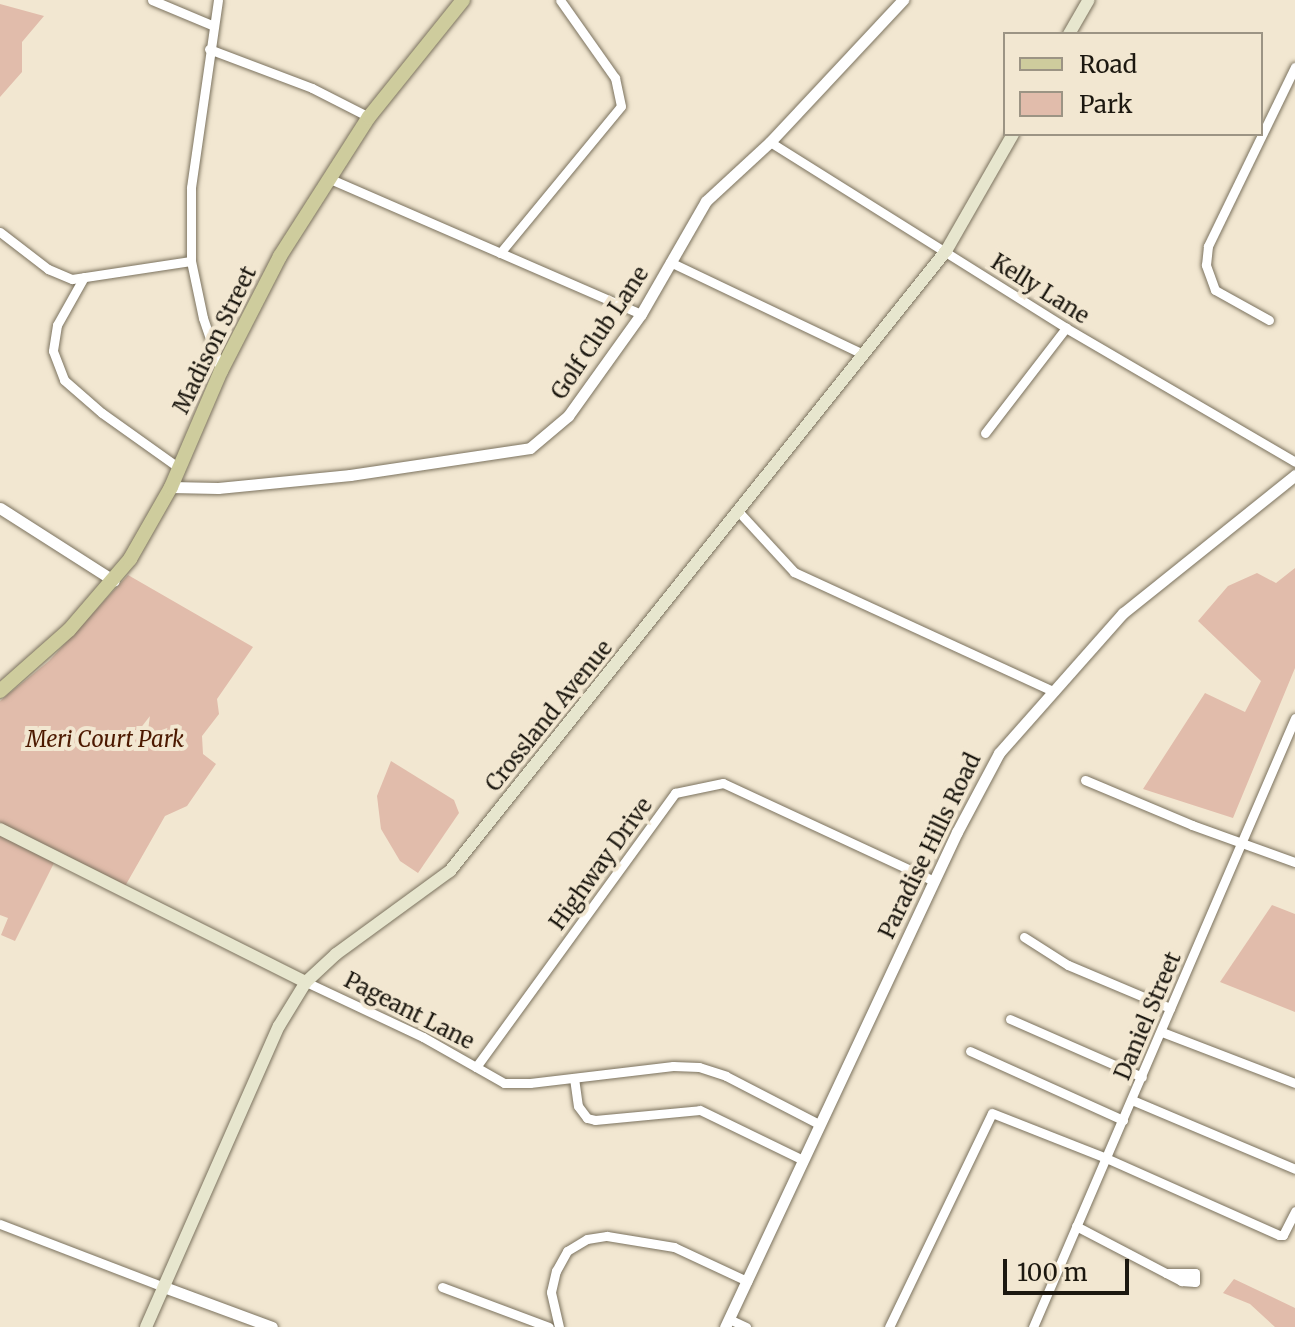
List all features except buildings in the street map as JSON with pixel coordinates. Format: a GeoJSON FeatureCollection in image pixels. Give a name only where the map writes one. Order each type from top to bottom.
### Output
{"type":"FeatureCollection","features":[{"type":"Feature","properties":{"kind":"main road","name":"Madison Street"},"geometry":{"type":"LineString","coordinates":[[0,691],[69,630],[114,581],[152,524],[171,487],[221,371],[280,256],[369,117],[463,0]]}},
{"type":"Feature","properties":{"kind":"main road"},"geometry":{"type":"LineString","coordinates":[[1070,32],[1089,0]]}},
{"type":"Feature","properties":{"kind":"main road","name":"Crossland Avenue"},"geometry":{"type":"LineString","coordinates":[[146,1327],[279,1026],[306,982],[336,954],[450,871],[946,251],[1012,136]]}},
{"type":"Feature","properties":{"kind":"main road","name":"Pageant Lane"},"geometry":{"type":"LineString","coordinates":[[0,829],[306,982]]}},
{"type":"Feature","properties":{"kind":"street"},"geometry":{"type":"LineString","coordinates":[[152,0],[214,26]]}},
{"type":"Feature","properties":{"kind":"street"},"geometry":{"type":"LineString","coordinates":[[218,0],[191,188],[191,261],[203,318],[221,371]]}},
{"type":"Feature","properties":{"kind":"street"},"geometry":{"type":"LineString","coordinates":[[500,253],[621,106],[615,78],[560,0]]}},
{"type":"Feature","properties":{"kind":"street","name":"Golf Club Lane"},"geometry":{"type":"LineString","coordinates":[[171,487],[218,488],[350,475],[530,448],[568,416],[641,314],[706,201],[770,142],[896,2]]}},
{"type":"Feature","properties":{"kind":"street"},"geometry":{"type":"LineString","coordinates":[[209,49],[312,88],[369,117]]}},
{"type":"Feature","properties":{"kind":"street"},"geometry":{"type":"LineString","coordinates":[[1263,133],[1295,67]]}},
{"type":"Feature","properties":{"kind":"street"},"geometry":{"type":"LineString","coordinates":[[1261,136],[1208,246],[1206,265],[1215,290],[1269,320]]}},
{"type":"Feature","properties":{"kind":"street","name":"Kelly Lane"},"geometry":{"type":"LineString","coordinates":[[770,142],[1066,328],[1295,462]]}},
{"type":"Feature","properties":{"kind":"street"},"geometry":{"type":"LineString","coordinates":[[328,178],[641,314]]}},
{"type":"Feature","properties":{"kind":"street"},"geometry":{"type":"LineString","coordinates":[[0,232],[17,249],[48,269],[72,279],[191,261]]}},
{"type":"Feature","properties":{"kind":"street"},"geometry":{"type":"LineString","coordinates":[[670,262],[863,354]]}},
{"type":"Feature","properties":{"kind":"street"},"geometry":{"type":"LineString","coordinates":[[84,277],[57,325],[53,351],[64,380],[102,413],[179,468]]}},
{"type":"Feature","properties":{"kind":"street"},"geometry":{"type":"LineString","coordinates":[[985,433],[1066,328]]}},
{"type":"Feature","properties":{"kind":"street","name":"Paradise Hills Road"},"geometry":{"type":"LineString","coordinates":[[727,1323],[934,881],[999,753],[1051,690],[1139,598],[1295,475]]}},
{"type":"Feature","properties":{"kind":"street"},"geometry":{"type":"LineString","coordinates":[[0,508],[114,581]]}},
{"type":"Feature","properties":{"kind":"street"},"geometry":{"type":"LineString","coordinates":[[738,511],[794,572],[1051,690]]}},
{"type":"Feature","properties":{"kind":"street","name":"Daniel Street"},"geometry":{"type":"LineString","coordinates":[[1033,1327],[1295,718]]}},
{"type":"Feature","properties":{"kind":"street"},"geometry":{"type":"LineString","coordinates":[[1085,780],[1192,825],[1295,862]]}},
{"type":"Feature","properties":{"kind":"street","name":"Highway Drive"},"geometry":{"type":"LineString","coordinates":[[476,1067],[675,793],[723,783],[934,881]]}},
{"type":"Feature","properties":{"kind":"street"},"geometry":{"type":"LineString","coordinates":[[1024,937],[1068,965],[1170,1008]]}},
{"type":"Feature","properties":{"kind":"street","name":"Pageant Lane"},"geometry":{"type":"LineString","coordinates":[[306,982],[423,1037],[510,1084],[673,1066],[699,1067],[735,1080],[819,1124]]}},
{"type":"Feature","properties":{"kind":"street"},"geometry":{"type":"LineString","coordinates":[[1010,1019],[1142,1077]]}},
{"type":"Feature","properties":{"kind":"street"},"geometry":{"type":"LineString","coordinates":[[1162,1032],[1295,1083]]}},
{"type":"Feature","properties":{"kind":"street"},"geometry":{"type":"LineString","coordinates":[[970,1051],[1123,1120]]}},
{"type":"Feature","properties":{"kind":"street"},"geometry":{"type":"LineString","coordinates":[[574,1078],[578,1106],[587,1118],[700,1110],[803,1160]]}},
{"type":"Feature","properties":{"kind":"street"},"geometry":{"type":"LineString","coordinates":[[1132,1100],[1295,1169]]}},
{"type":"Feature","properties":{"kind":"street"},"geometry":{"type":"LineString","coordinates":[[889,1327],[992,1113],[1106,1158],[1283,1235],[1295,1211]]}},
{"type":"Feature","properties":{"kind":"street"},"geometry":{"type":"LineString","coordinates":[[0,1224],[272,1327]]}},
{"type":"Feature","properties":{"kind":"street"},"geometry":{"type":"LineString","coordinates":[[1076,1226],[1166,1273]]}},
{"type":"Feature","properties":{"kind":"street"},"geometry":{"type":"LineString","coordinates":[[559,1327],[551,1292],[556,1271],[567,1251],[587,1239],[607,1236],[674,1247],[747,1281]]}},
{"type":"Feature","properties":{"kind":"street"},"geometry":{"type":"LineString","coordinates":[[442,1287],[549,1327]]}},
{"type":"Feature","properties":{"kind":"street"},"geometry":{"type":"LineString","coordinates":[[727,1323],[746,1327]]}},
{"type":"Feature","properties":{"kind":"green space"},"geometry":{"type":"Polygon","coordinates":[[[0,4],[44,16],[22,42],[22,72],[0,97],[0,4]]]}},
{"type":"Feature","properties":{"kind":"green space"},"geometry":{"type":"Polygon","coordinates":[[[1295,568],[1295,668],[1233,818],[1143,789],[1205,693],[1245,712],[1261,681],[1198,621],[1228,586],[1257,573],[1276,583],[1295,568]]]}},
{"type":"Feature","properties":{"kind":"green space","name":"Meri Court Park"},"geometry":{"type":"Polygon","coordinates":[[[128,575],[253,647],[217,699],[219,714],[202,736],[203,754],[216,764],[187,806],[165,816],[120,895],[54,863],[15,941],[1,935],[8,918],[0,915],[0,701],[49,661],[128,575]]]}},
{"type":"Feature","properties":{"kind":"green space"},"geometry":{"type":"Polygon","coordinates":[[[391,761],[454,800],[459,813],[418,873],[400,861],[381,829],[377,796],[391,761]]]}},
{"type":"Feature","properties":{"kind":"green space"},"geometry":{"type":"Polygon","coordinates":[[[1272,905],[1295,914],[1295,1012],[1220,982],[1272,905]]]}},
{"type":"Feature","properties":{"kind":"green space"},"geometry":{"type":"Polygon","coordinates":[[[1234,1279],[1295,1308],[1295,1327],[1275,1327],[1250,1304],[1223,1293],[1234,1279]]]}}]}
